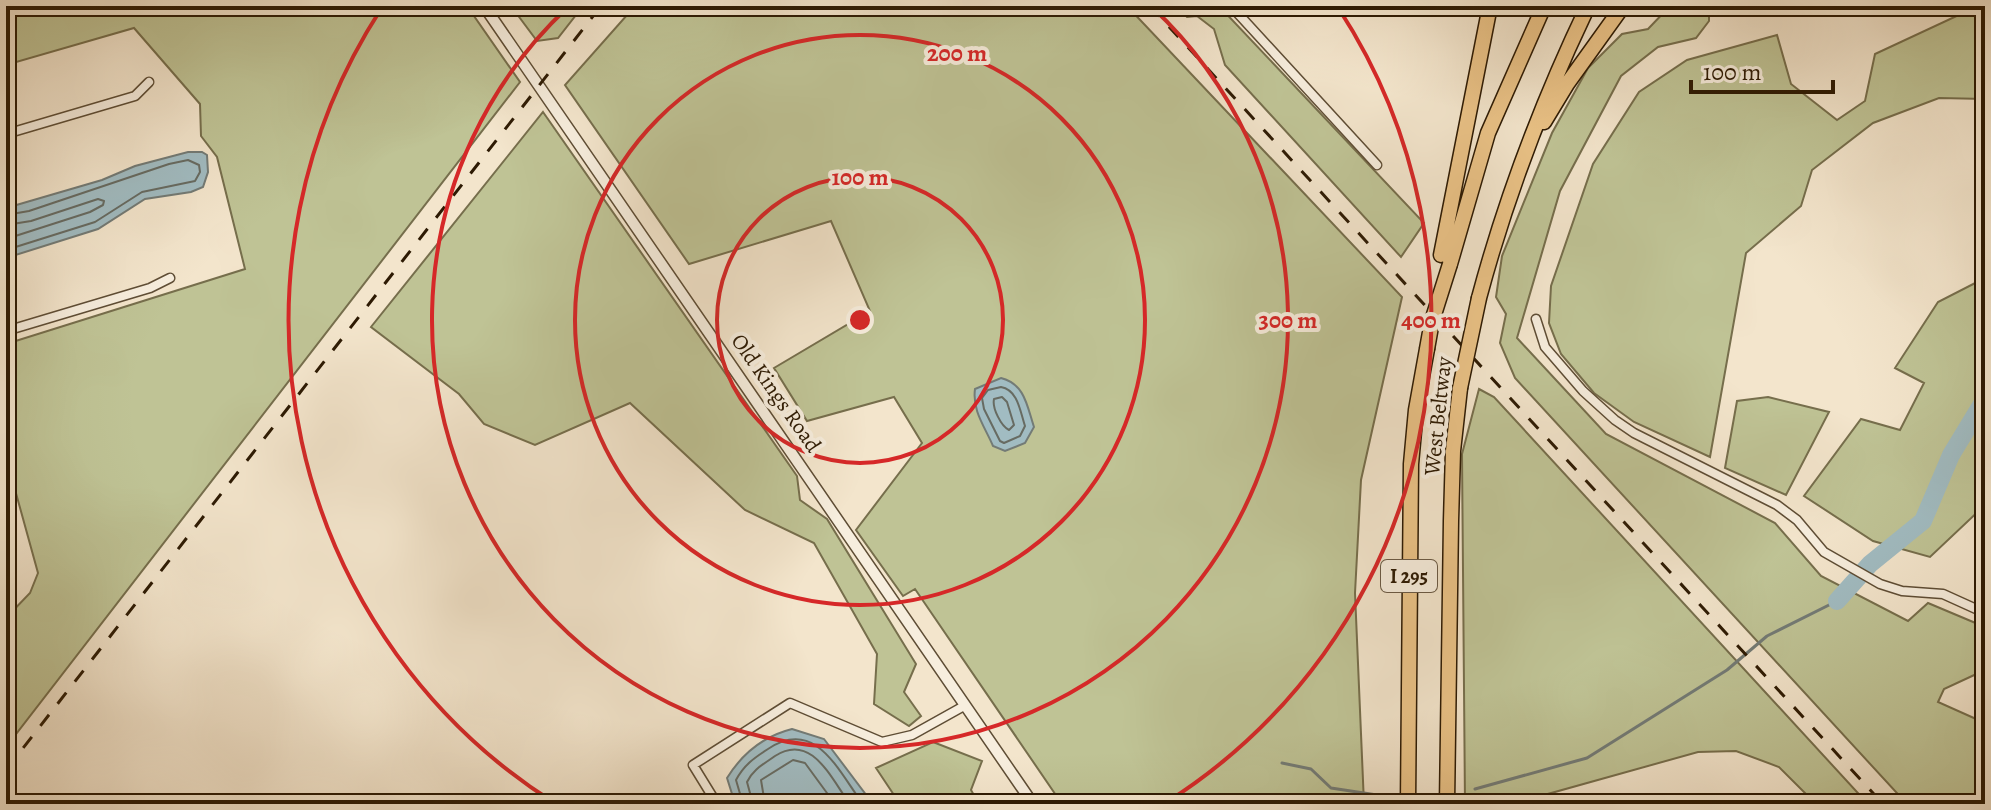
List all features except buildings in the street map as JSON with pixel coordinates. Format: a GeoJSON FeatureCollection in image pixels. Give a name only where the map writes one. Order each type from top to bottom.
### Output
{"type":"FeatureCollection","features":[{"type":"Feature","properties":{"kind":"highway"},"geometry":{"type":"LineString","coordinates":[[1445,260],[1490,6]]}},
{"type":"Feature","properties":{"kind":"highway","name":"West Beltway"},"geometry":{"type":"LineString","coordinates":[[1408,804],[1411,464],[1416,410],[1445,260],[1488,133],[1544,6]]}},
{"type":"Feature","properties":{"kind":"highway","name":"West Beltway"},"geometry":{"type":"LineString","coordinates":[[1447,804],[1451,507],[1460,388],[1498,227],[1552,83],[1588,6]]}},
{"type":"Feature","properties":{"kind":"highway"},"geometry":{"type":"LineString","coordinates":[[1524,157],[1567,84],[1623,6]]}},
{"type":"Feature","properties":{"kind":"street","name":"Old Kings Road"},"geometry":{"type":"LineString","coordinates":[[484,6],[1033,804]]}},
{"type":"Feature","properties":{"kind":"street"},"geometry":{"type":"LineString","coordinates":[[1231,6],[1377,165]]}},
{"type":"Feature","properties":{"kind":"street"},"geometry":{"type":"LineString","coordinates":[[6,134],[135,96],[149,82]]}},
{"type":"Feature","properties":{"kind":"street"},"geometry":{"type":"LineString","coordinates":[[6,331],[150,288],[170,278]]}},
{"type":"Feature","properties":{"kind":"street"},"geometry":{"type":"LineString","coordinates":[[1536,319],[1545,347],[1583,391],[1634,433],[1777,505],[1797,520],[1824,552],[1880,584],[1902,591],[1943,594],[1985,613]]}},
{"type":"Feature","properties":{"kind":"street"},"geometry":{"type":"LineString","coordinates":[[717,804],[693,765],[790,703],[882,742],[912,735],[964,706]]}},
{"type":"Feature","properties":{"kind":"green space"},"geometry":{"type":"Polygon","coordinates":[[[6,6],[467,6],[520,82],[6,747],[6,618],[30,593],[38,573],[6,457],[6,344],[245,269],[217,157],[201,136],[200,104],[134,28],[6,65],[6,6]]]}},
{"type":"Feature","properties":{"kind":"green space"},"geometry":{"type":"Polygon","coordinates":[[[511,6],[583,6],[558,38],[537,41],[511,6]]]}},
{"type":"Feature","properties":{"kind":"green space"},"geometry":{"type":"Polygon","coordinates":[[[635,6],[1127,6],[1402,297],[1361,480],[1355,593],[1364,804],[1062,804],[915,589],[903,596],[856,530],[922,443],[894,397],[807,421],[774,368],[870,311],[831,221],[689,264],[565,85],[635,6]]]}},
{"type":"Feature","properties":{"kind":"green space"},"geometry":{"type":"Polygon","coordinates":[[[1177,6],[1219,6],[1424,223],[1401,257],[1225,65],[1214,29],[1197,16],[1187,17],[1177,6]]]}},
{"type":"Feature","properties":{"kind":"green space"},"geometry":{"type":"Polygon","coordinates":[[[1670,6],[1709,6],[1709,21],[1696,38],[1658,47],[1621,76],[1560,191],[1517,338],[1606,434],[1775,523],[1821,576],[1908,621],[1928,603],[1985,627],[1985,670],[1944,689],[1938,702],[1985,723],[1985,804],[1907,804],[1515,378],[1500,343],[1506,314],[1496,297],[1502,256],[1552,133],[1588,68],[1622,34],[1648,29],[1670,6]]]}},
{"type":"Feature","properties":{"kind":"green space"},"geometry":{"type":"Polygon","coordinates":[[[1978,6],[1985,6],[1985,99],[1939,98],[1873,123],[1812,170],[1801,206],[1746,253],[1710,457],[1634,422],[1594,393],[1561,354],[1549,323],[1551,286],[1593,164],[1639,92],[1687,60],[1777,35],[1791,84],[1837,120],[1865,101],[1875,54],[1978,6]]]}},
{"type":"Feature","properties":{"kind":"green space"},"geometry":{"type":"Polygon","coordinates":[[[543,112],[797,476],[800,500],[827,519],[916,664],[904,692],[921,716],[909,726],[874,704],[877,654],[814,543],[745,510],[630,403],[535,445],[484,424],[459,394],[371,327],[543,112]]]}},
{"type":"Feature","properties":{"kind":"green space"},"geometry":{"type":"Polygon","coordinates":[[[1985,278],[1985,505],[1930,557],[1873,541],[1804,496],[1861,419],[1900,430],[1924,383],[1895,368],[1938,302],[1985,278]]]}},
{"type":"Feature","properties":{"kind":"green space"},"geometry":{"type":"Polygon","coordinates":[[[1479,389],[1494,397],[1868,804],[1816,804],[1779,767],[1736,751],[1698,752],[1512,804],[1465,804],[1462,454],[1479,389]]]}},
{"type":"Feature","properties":{"kind":"green space"},"geometry":{"type":"Polygon","coordinates":[[[1768,397],[1829,412],[1786,495],[1725,468],[1737,401],[1768,397]]]}},
{"type":"Feature","properties":{"kind":"green space"},"geometry":{"type":"Polygon","coordinates":[[[933,742],[982,761],[971,790],[979,804],[900,804],[876,768],[933,742]]]}},
{"type":"Feature","properties":{"kind":"water"},"geometry":{"type":"Polygon","coordinates":[[[188,152],[207,155],[208,172],[203,187],[191,192],[145,199],[98,229],[6,258],[6,208],[188,152]]]}},
{"type":"Feature","properties":{"kind":"water"},"geometry":{"type":"Polygon","coordinates":[[[1001,378],[1020,391],[1034,427],[1025,443],[1005,451],[993,446],[977,412],[975,397],[975,389],[1001,378]]]}},
{"type":"Feature","properties":{"kind":"water"},"geometry":{"type":"Polygon","coordinates":[[[792,729],[824,739],[873,804],[737,804],[727,778],[733,769],[763,741],[792,729]]]}},
{"type":"Feature","properties":{"kind":"waterway"},"geometry":{"type":"LineString","coordinates":[[1837,601],[1870,564],[1923,521],[1951,455],[1985,399]]}},
{"type":"Feature","properties":{"kind":"waterway"},"geometry":{"type":"LineString","coordinates":[[1475,789],[1587,758],[1727,670],[1767,636],[1837,601]]}},
{"type":"Feature","properties":{"kind":"waterway"},"geometry":{"type":"LineString","coordinates":[[1282,763],[1311,769],[1331,788],[1377,795]]}},
{"type":"Feature","properties":{"kind":"railway"},"geometry":{"type":"LineString","coordinates":[[6,770],[601,6]]}},
{"type":"Feature","properties":{"kind":"railway"},"geometry":{"type":"LineString","coordinates":[[1150,6],[1883,804]]}}]}
